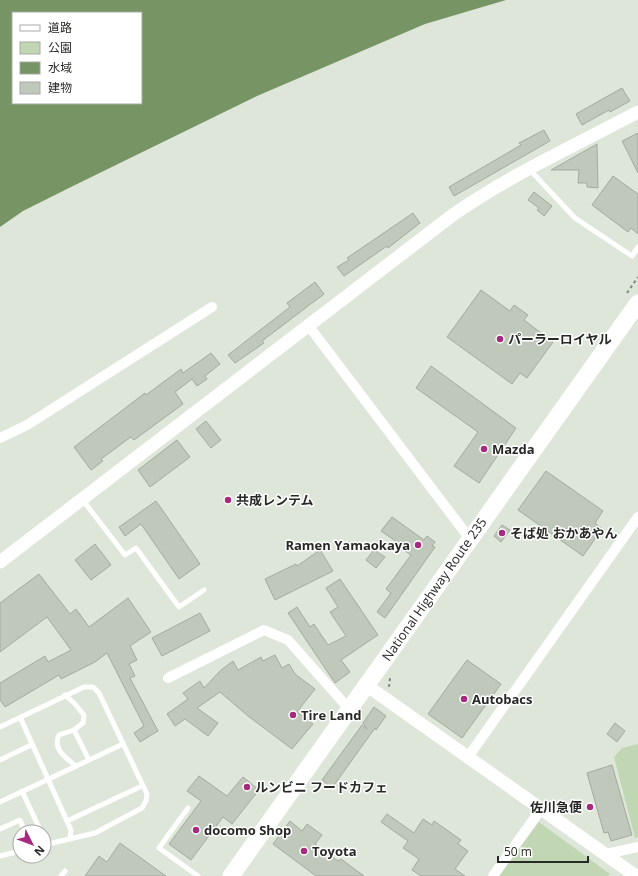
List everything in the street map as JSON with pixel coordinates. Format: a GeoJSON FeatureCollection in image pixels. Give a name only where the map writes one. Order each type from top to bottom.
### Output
{"type":"FeatureCollection","features":[{"type":"Feature","properties":{"kind":"highway","name":"National Highway Route 235"},"geometry":{"type":"LineString","coordinates":[[231,876],[638,303]]}},
{"type":"Feature","properties":{"kind":"street"},"geometry":{"type":"LineString","coordinates":[[0,562],[454,214],[476,199],[529,169],[638,112]]}},
{"type":"Feature","properties":{"kind":"street"},"geometry":{"type":"LineString","coordinates":[[0,438],[27,425],[212,307]]}},
{"type":"Feature","properties":{"kind":"street"},"geometry":{"type":"LineString","coordinates":[[308,325],[470,539]]}},
{"type":"Feature","properties":{"kind":"street"},"geometry":{"type":"LineString","coordinates":[[468,757],[638,517]]}},
{"type":"Feature","properties":{"kind":"street"},"geometry":{"type":"LineString","coordinates":[[168,678],[264,630],[288,640],[349,709]]}},
{"type":"Feature","properties":{"kind":"street"},"geometry":{"type":"LineString","coordinates":[[366,685],[636,876]]}},
{"type":"Feature","properties":{"kind":"street"},"geometry":{"type":"LineString","coordinates":[[493,876],[541,809]]}},
{"type":"Feature","properties":{"kind":"street"},"geometry":{"type":"LineString","coordinates":[[606,854],[638,847]]}},
{"type":"Feature","properties":{"kind":"lane"},"geometry":{"type":"LineString","coordinates":[[529,169],[575,218],[632,256],[638,247]]}},
{"type":"Feature","properties":{"kind":"lane"},"geometry":{"type":"LineString","coordinates":[[82,499],[125,555],[136,548],[179,607],[204,590]]}},
{"type":"Feature","properties":{"kind":"lane"},"geometry":{"type":"LineString","coordinates":[[0,727],[65,695],[84,687],[93,687],[99,693],[146,794],[146,801],[142,808],[95,833],[52,842]]}},
{"type":"Feature","properties":{"kind":"lane"},"geometry":{"type":"LineString","coordinates":[[65,695],[74,702],[84,715],[83,723],[74,730],[59,735],[56,741],[57,747],[62,755],[76,766]]}},
{"type":"Feature","properties":{"kind":"lane"},"geometry":{"type":"LineString","coordinates":[[20,717],[31,745],[71,830],[70,838]]}},
{"type":"Feature","properties":{"kind":"lane"},"geometry":{"type":"LineString","coordinates":[[74,730],[89,760]]}},
{"type":"Feature","properties":{"kind":"lane"},"geometry":{"type":"LineString","coordinates":[[0,802],[123,744]]}},
{"type":"Feature","properties":{"kind":"lane"},"geometry":{"type":"LineString","coordinates":[[0,760],[31,745]]}},
{"type":"Feature","properties":{"kind":"lane"},"geometry":{"type":"LineString","coordinates":[[67,821],[142,786]]}},
{"type":"Feature","properties":{"kind":"lane"},"geometry":{"type":"LineString","coordinates":[[22,791],[37,824]]}},
{"type":"Feature","properties":{"kind":"lane"},"geometry":{"type":"LineString","coordinates":[[188,808],[159,848],[198,876]]}},
{"type":"Feature","properties":{"kind":"lane"},"geometry":{"type":"LineString","coordinates":[[0,830],[20,820],[22,824]]}},
{"type":"Feature","properties":{"kind":"lane"},"geometry":{"type":"LineString","coordinates":[[0,856],[12,853]]}},
{"type":"Feature","properties":{"kind":"lane"},"geometry":{"type":"LineString","coordinates":[[61,876],[65,871]]}},
{"type":"Feature","properties":{"kind":"path"},"geometry":{"type":"LineString","coordinates":[[389,689],[390,678]]}},
{"type":"Feature","properties":{"kind":"green space"},"geometry":{"type":"Polygon","coordinates":[[[638,744],[638,837],[635,838],[614,757],[622,748],[638,744]]]}},
{"type":"Feature","properties":{"kind":"green space"},"geometry":{"type":"Polygon","coordinates":[[[539,822],[610,874],[608,876],[499,876],[539,822]]]}},
{"type":"Feature","properties":{"kind":"water"},"geometry":{"type":"Polygon","coordinates":[[[0,0],[506,0],[425,24],[257,96],[23,211],[0,227],[0,0]]]}},
{"type":"Feature","properties":{"kind":"building"},"geometry":{"type":"Polygon","coordinates":[[[622,88],[630,101],[610,112],[609,110],[582,125],[576,114],[622,88]]]}},
{"type":"Feature","properties":{"kind":"building"},"geometry":{"type":"Polygon","coordinates":[[[544,130],[550,141],[454,196],[449,187],[521,145],[519,143],[544,130]]]}},
{"type":"Feature","properties":{"kind":"building"},"geometry":{"type":"Polygon","coordinates":[[[638,133],[638,173],[622,141],[638,133]]]}},
{"type":"Feature","properties":{"kind":"building"},"geometry":{"type":"Polygon","coordinates":[[[597,144],[598,188],[587,187],[587,183],[578,183],[579,170],[551,170],[597,144]]]}},
{"type":"Feature","properties":{"kind":"building"},"geometry":{"type":"Polygon","coordinates":[[[613,176],[638,194],[638,234],[631,228],[628,232],[592,205],[613,176]]]}},
{"type":"Feature","properties":{"kind":"building"},"geometry":{"type":"Polygon","coordinates":[[[534,192],[552,206],[544,216],[537,210],[539,208],[528,200],[534,192]]]}},
{"type":"Feature","properties":{"kind":"building"},"geometry":{"type":"Polygon","coordinates":[[[413,213],[420,223],[388,248],[387,246],[344,276],[337,267],[349,260],[347,258],[413,213]]]}},
{"type":"Feature","properties":{"kind":"building"},"geometry":{"type":"Polygon","coordinates":[[[315,282],[324,294],[262,341],[264,343],[235,363],[228,355],[290,307],[287,303],[315,282]]]}},
{"type":"Feature","properties":{"kind":"building","name":"パーラーロイヤル"},"geometry":{"type":"Polygon","coordinates":[[[481,290],[510,311],[514,305],[528,315],[524,320],[553,342],[527,378],[520,373],[512,384],[447,337],[481,290]]]}},
{"type":"Feature","properties":{"kind":"building"},"geometry":{"type":"Polygon","coordinates":[[[211,353],[220,364],[205,376],[207,379],[197,386],[192,379],[175,392],[183,404],[134,440],[131,437],[101,459],[103,461],[91,470],[74,447],[145,393],[146,395],[181,369],[183,373],[211,353]]]}},
{"type":"Feature","properties":{"kind":"building","name":"Mazda"},"geometry":{"type":"Polygon","coordinates":[[[431,366],[516,428],[479,483],[454,466],[478,432],[416,388],[431,366]]]}},
{"type":"Feature","properties":{"kind":"building"},"geometry":{"type":"Polygon","coordinates":[[[206,421],[221,440],[211,448],[196,429],[206,421]]]}},
{"type":"Feature","properties":{"kind":"building"},"geometry":{"type":"Polygon","coordinates":[[[177,440],[190,457],[150,487],[138,470],[177,440]]]}},
{"type":"Feature","properties":{"kind":"building"},"geometry":{"type":"Polygon","coordinates":[[[546,471],[603,511],[595,523],[602,529],[583,556],[518,510],[546,471]]]}},
{"type":"Feature","properties":{"kind":"building"},"geometry":{"type":"Polygon","coordinates":[[[156,501],[200,564],[179,579],[141,524],[125,536],[119,527],[156,501]]]}},
{"type":"Feature","properties":{"kind":"building"},"geometry":{"type":"Polygon","coordinates":[[[392,517],[424,540],[427,536],[435,542],[432,546],[435,547],[385,618],[377,612],[391,593],[386,589],[411,555],[405,551],[407,549],[381,531],[392,517]]]}},
{"type":"Feature","properties":{"kind":"building","name":"そば処 おかあやん"},"geometry":{"type":"Polygon","coordinates":[[[502,525],[510,530],[501,542],[494,536],[502,525]]]}},
{"type":"Feature","properties":{"kind":"building"},"geometry":{"type":"Polygon","coordinates":[[[95,544],[111,565],[91,580],[75,560],[95,544]]]}},
{"type":"Feature","properties":{"kind":"building"},"geometry":{"type":"Polygon","coordinates":[[[320,550],[333,571],[275,600],[265,579],[296,564],[297,566],[320,550]]]}},
{"type":"Feature","properties":{"kind":"building"},"geometry":{"type":"Polygon","coordinates":[[[374,550],[385,557],[376,568],[366,560],[374,550]]]}},
{"type":"Feature","properties":{"kind":"building"},"geometry":{"type":"Polygon","coordinates":[[[39,574],[70,614],[76,609],[89,627],[128,598],[151,632],[130,646],[137,660],[129,664],[135,676],[130,678],[158,731],[140,742],[134,733],[144,726],[107,653],[95,662],[61,679],[59,675],[5,707],[0,700],[0,683],[45,656],[48,662],[71,650],[47,617],[0,652],[0,603],[39,574]]]}},
{"type":"Feature","properties":{"kind":"building"},"geometry":{"type":"Polygon","coordinates":[[[340,579],[378,635],[341,660],[350,672],[335,683],[288,613],[297,607],[310,627],[314,624],[328,645],[346,636],[330,612],[338,607],[326,588],[340,579]]]}},
{"type":"Feature","properties":{"kind":"building"},"geometry":{"type":"Polygon","coordinates":[[[200,613],[210,631],[162,656],[152,638],[200,613]]]}},
{"type":"Feature","properties":{"kind":"building"},"geometry":{"type":"Polygon","coordinates":[[[275,655],[282,668],[289,664],[295,674],[315,689],[297,712],[313,724],[292,749],[248,716],[220,692],[197,708],[218,723],[208,736],[185,719],[175,726],[167,714],[188,699],[183,693],[200,681],[204,688],[221,670],[233,661],[238,670],[261,657],[263,661],[275,655]]]}},
{"type":"Feature","properties":{"kind":"building","name":"Autobacs"},"geometry":{"type":"Polygon","coordinates":[[[467,660],[501,684],[462,738],[428,714],[467,660]]]}},
{"type":"Feature","properties":{"kind":"building"},"geometry":{"type":"Polygon","coordinates":[[[374,707],[386,716],[376,730],[375,728],[332,788],[322,780],[362,725],[367,729],[363,723],[374,707]]]}},
{"type":"Feature","properties":{"kind":"building"},"geometry":{"type":"Polygon","coordinates":[[[615,723],[625,731],[617,742],[607,734],[615,723]]]}},
{"type":"Feature","properties":{"kind":"building"},"geometry":{"type":"Polygon","coordinates":[[[612,765],[632,835],[611,841],[608,832],[604,833],[587,773],[612,765]]]}},
{"type":"Feature","properties":{"kind":"building"},"geometry":{"type":"Polygon","coordinates":[[[199,776],[227,796],[243,777],[259,790],[232,824],[223,817],[191,860],[169,844],[201,801],[187,791],[199,776]]]}},
{"type":"Feature","properties":{"kind":"building"},"geometry":{"type":"Polygon","coordinates":[[[387,814],[414,833],[423,819],[432,825],[434,821],[461,840],[458,844],[468,851],[455,869],[465,876],[421,876],[412,870],[419,859],[403,848],[408,841],[381,822],[387,814]]]}},
{"type":"Feature","properties":{"kind":"building","name":"Toyota"},"geometry":{"type":"Polygon","coordinates":[[[290,821],[302,831],[307,824],[322,835],[315,844],[338,861],[341,859],[364,876],[316,876],[273,844],[290,821]]]}},
{"type":"Feature","properties":{"kind":"building"},"geometry":{"type":"Polygon","coordinates":[[[120,843],[166,876],[85,876],[99,856],[107,862],[120,843]]]}},
{"type":"Feature","properties":{"kind":"place","name":"パーラーロイヤル"},"geometry":{"type":"Point","coordinates":[500,339]}},
{"type":"Feature","properties":{"kind":"place","name":"Mazda"},"geometry":{"type":"Point","coordinates":[484,449]}},
{"type":"Feature","properties":{"kind":"place","name":"共成レンテム"},"geometry":{"type":"Point","coordinates":[228,500]}},
{"type":"Feature","properties":{"kind":"place","name":"そば処 おかあやん"},"geometry":{"type":"Point","coordinates":[502,533]}},
{"type":"Feature","properties":{"kind":"place","name":"Ramen Yamaokaya"},"geometry":{"type":"Point","coordinates":[418,545]}},
{"type":"Feature","properties":{"kind":"place","name":"Autobacs"},"geometry":{"type":"Point","coordinates":[464,699]}},
{"type":"Feature","properties":{"kind":"place","name":"Tire Land"},"geometry":{"type":"Point","coordinates":[293,715]}},
{"type":"Feature","properties":{"kind":"place","name":"ルンビニ フードカフェ"},"geometry":{"type":"Point","coordinates":[247,787]}},
{"type":"Feature","properties":{"kind":"place","name":"佐川急便"},"geometry":{"type":"Point","coordinates":[590,807]}},
{"type":"Feature","properties":{"kind":"place","name":"docomo Shop"},"geometry":{"type":"Point","coordinates":[196,830]}},
{"type":"Feature","properties":{"kind":"place","name":"Toyota"},"geometry":{"type":"Point","coordinates":[304,851]}}]}
